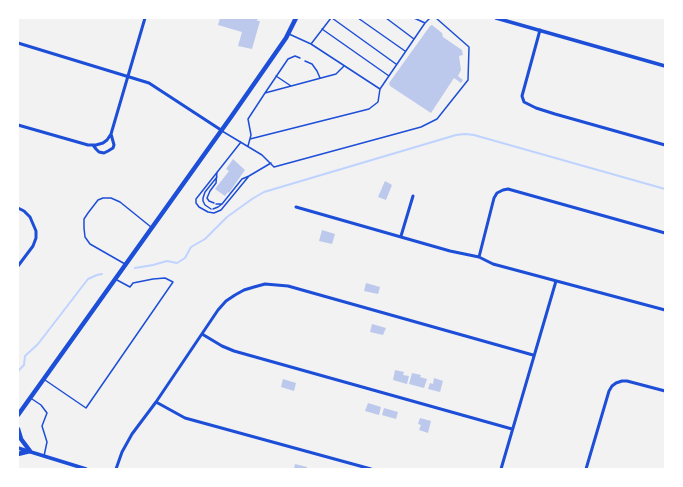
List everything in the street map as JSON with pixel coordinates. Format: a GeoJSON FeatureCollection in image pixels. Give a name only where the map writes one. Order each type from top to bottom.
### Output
{"type":"FeatureCollection","features":[{"type":"Feature","properties":{"kind":"main road"},"geometry":{"type":"LineString","coordinates":[[18,415],[221,130],[288,34],[296,18]]}},
{"type":"Feature","properties":{"kind":"main road"},"geometry":{"type":"LineString","coordinates":[[18,429],[21,439],[30,451],[18,454]]}},
{"type":"Feature","properties":{"kind":"street"},"geometry":{"type":"LineString","coordinates":[[18,125],[80,143],[93,145],[103,143],[111,134],[145,18]]}},
{"type":"Feature","properties":{"kind":"street"},"geometry":{"type":"LineString","coordinates":[[496,18],[665,66]]}},
{"type":"Feature","properties":{"kind":"street"},"geometry":{"type":"LineString","coordinates":[[540,30],[522,96],[524,102],[536,108],[555,114],[665,145]]}},
{"type":"Feature","properties":{"kind":"street"},"geometry":{"type":"LineString","coordinates":[[18,43],[149,83],[221,130]]}},
{"type":"Feature","properties":{"kind":"street"},"geometry":{"type":"LineString","coordinates":[[93,145],[99,152],[104,153],[108,151],[114,145],[111,134]]}},
{"type":"Feature","properties":{"kind":"street"},"geometry":{"type":"LineString","coordinates":[[479,257],[494,198],[497,193],[508,189],[665,233]]}},
{"type":"Feature","properties":{"kind":"street"},"geometry":{"type":"LineString","coordinates":[[401,236],[413,196]]}},
{"type":"Feature","properties":{"kind":"street"},"geometry":{"type":"LineString","coordinates":[[296,207],[450,251],[479,257],[493,264],[665,310]]}},
{"type":"Feature","properties":{"kind":"street"},"geometry":{"type":"LineString","coordinates":[[18,208],[30,217],[36,231],[36,238],[33,246],[18,266]]}},
{"type":"Feature","properties":{"kind":"street"},"geometry":{"type":"LineString","coordinates":[[501,469],[556,281]]}},
{"type":"Feature","properties":{"kind":"street"},"geometry":{"type":"LineString","coordinates":[[116,469],[122,452],[132,434],[156,402],[218,310],[235,295],[244,290],[265,284],[276,284],[326,296],[398,318],[534,355]]}},
{"type":"Feature","properties":{"kind":"street"},"geometry":{"type":"LineString","coordinates":[[202,334],[222,346],[234,351],[512,429]]}},
{"type":"Feature","properties":{"kind":"street"},"geometry":{"type":"LineString","coordinates":[[586,469],[609,391],[616,383],[627,381],[665,391]]}},
{"type":"Feature","properties":{"kind":"street"},"geometry":{"type":"LineString","coordinates":[[156,402],[185,418],[371,469]]}},
{"type":"Feature","properties":{"kind":"street"},"geometry":{"type":"LineString","coordinates":[[18,448],[86,469]]}},
{"type":"Feature","properties":{"kind":"lane"},"geometry":{"type":"LineString","coordinates":[[310,44],[331,18],[396,64]]}},
{"type":"Feature","properties":{"kind":"lane"},"geometry":{"type":"LineString","coordinates":[[358,18],[405,51]]}},
{"type":"Feature","properties":{"kind":"lane"},"geometry":{"type":"LineString","coordinates":[[386,18],[414,39]]}},
{"type":"Feature","properties":{"kind":"lane"},"geometry":{"type":"LineString","coordinates":[[414,18],[425,23]]}},
{"type":"Feature","properties":{"kind":"lane"},"geometry":{"type":"LineString","coordinates":[[250,139],[369,109],[378,102],[380,89],[405,51],[430,18]]}},
{"type":"Feature","properties":{"kind":"lane"},"geometry":{"type":"LineString","coordinates":[[221,130],[262,154],[274,167],[421,127],[437,119],[468,80],[469,47],[436,18]]}},
{"type":"Feature","properties":{"kind":"lane"},"geometry":{"type":"LineString","coordinates":[[322,29],[389,76]]}},
{"type":"Feature","properties":{"kind":"lane"},"geometry":{"type":"LineString","coordinates":[[288,34],[310,44],[380,89]]}},
{"type":"Feature","properties":{"kind":"lane"},"geometry":{"type":"LineString","coordinates":[[248,146],[251,135],[248,119],[288,59],[295,56],[300,58]]}},
{"type":"Feature","properties":{"kind":"lane"},"geometry":{"type":"LineString","coordinates":[[305,61],[312,64],[320,78]]}},
{"type":"Feature","properties":{"kind":"lane"},"geometry":{"type":"LineString","coordinates":[[265,93],[336,74],[344,66]]}},
{"type":"Feature","properties":{"kind":"lane"},"geometry":{"type":"LineString","coordinates":[[276,76],[291,86]]}},
{"type":"Feature","properties":{"kind":"lane"},"geometry":{"type":"LineString","coordinates":[[241,142],[196,199],[196,203],[199,207],[208,212],[214,213],[220,210],[249,176]]}},
{"type":"Feature","properties":{"kind":"lane"},"geometry":{"type":"LineString","coordinates":[[217,177],[205,192],[203,198],[205,205],[212,209],[222,204],[242,179],[271,163]]}},
{"type":"Feature","properties":{"kind":"lane"},"geometry":{"type":"LineString","coordinates":[[217,172],[216,183],[207,196],[207,199],[215,203],[222,204]]}},
{"type":"Feature","properties":{"kind":"lane"},"geometry":{"type":"LineString","coordinates":[[125,264],[90,244],[85,236],[84,228],[84,219],[88,213],[98,200],[103,198],[111,198],[120,202],[151,227]]}},
{"type":"Feature","properties":{"kind":"lane"},"geometry":{"type":"LineString","coordinates":[[44,379],[86,408],[173,282],[165,278],[153,279],[133,283],[130,287],[114,279]]}},
{"type":"Feature","properties":{"kind":"lane"},"geometry":{"type":"LineString","coordinates":[[30,398],[41,405],[47,413],[42,426],[47,442],[44,456]]}},
{"type":"Feature","properties":{"kind":"building"},"geometry":{"type":"Polygon","coordinates":[[[220,18],[258,18],[257,21],[260,21],[252,49],[238,46],[242,32],[218,25],[220,18]]]}},
{"type":"Feature","properties":{"kind":"building"},"geometry":{"type":"Polygon","coordinates":[[[432,25],[442,33],[443,37],[462,50],[463,55],[459,56],[461,70],[458,76],[463,80],[461,83],[454,78],[431,113],[390,86],[389,83],[432,25]]]}},
{"type":"Feature","properties":{"kind":"building"},"geometry":{"type":"Polygon","coordinates":[[[233,159],[245,170],[229,193],[228,192],[225,196],[215,189],[229,171],[226,169],[233,159]]]}},
{"type":"Feature","properties":{"kind":"building"},"geometry":{"type":"Polygon","coordinates":[[[385,181],[392,185],[386,200],[378,197],[385,181]]]}},
{"type":"Feature","properties":{"kind":"building"},"geometry":{"type":"Polygon","coordinates":[[[322,230],[335,234],[332,244],[319,241],[322,230]]]}},
{"type":"Feature","properties":{"kind":"building"},"geometry":{"type":"Polygon","coordinates":[[[366,283],[380,287],[378,294],[364,291],[366,283]]]}},
{"type":"Feature","properties":{"kind":"building"},"geometry":{"type":"Polygon","coordinates":[[[372,324],[386,328],[383,335],[370,332],[372,324]]]}},
{"type":"Feature","properties":{"kind":"building"},"geometry":{"type":"Polygon","coordinates":[[[395,370],[404,372],[403,375],[409,376],[407,384],[393,380],[395,370]]]}},
{"type":"Feature","properties":{"kind":"building"},"geometry":{"type":"Polygon","coordinates":[[[412,373],[421,375],[420,377],[427,379],[424,388],[409,384],[412,373]]]}},
{"type":"Feature","properties":{"kind":"building"},"geometry":{"type":"Polygon","coordinates":[[[434,378],[443,381],[440,392],[428,389],[430,383],[433,384],[434,378]]]}},
{"type":"Feature","properties":{"kind":"building"},"geometry":{"type":"Polygon","coordinates":[[[283,379],[296,383],[294,391],[281,387],[283,379]]]}},
{"type":"Feature","properties":{"kind":"building"},"geometry":{"type":"Polygon","coordinates":[[[368,403],[381,407],[379,415],[365,411],[368,403]]]}},
{"type":"Feature","properties":{"kind":"building"},"geometry":{"type":"Polygon","coordinates":[[[384,408],[398,412],[396,419],[382,415],[384,408]]]}},
{"type":"Feature","properties":{"kind":"building"},"geometry":{"type":"Polygon","coordinates":[[[420,418],[431,421],[428,433],[419,430],[421,425],[418,424],[420,418]]]}},
{"type":"Feature","properties":{"kind":"building"},"geometry":{"type":"Polygon","coordinates":[[[295,464],[307,467],[307,469],[294,469],[295,464]]]}},
{"type":"Feature","properties":{"kind":"waterway"},"geometry":{"type":"LineString","coordinates":[[135,268],[167,261],[177,263],[185,258],[191,247],[205,239],[227,217],[264,192],[456,135],[474,135],[665,189]]}},
{"type":"Feature","properties":{"kind":"waterway"},"geometry":{"type":"LineString","coordinates":[[18,371],[24,365],[25,356],[38,344],[88,279],[102,274]]}}]}
